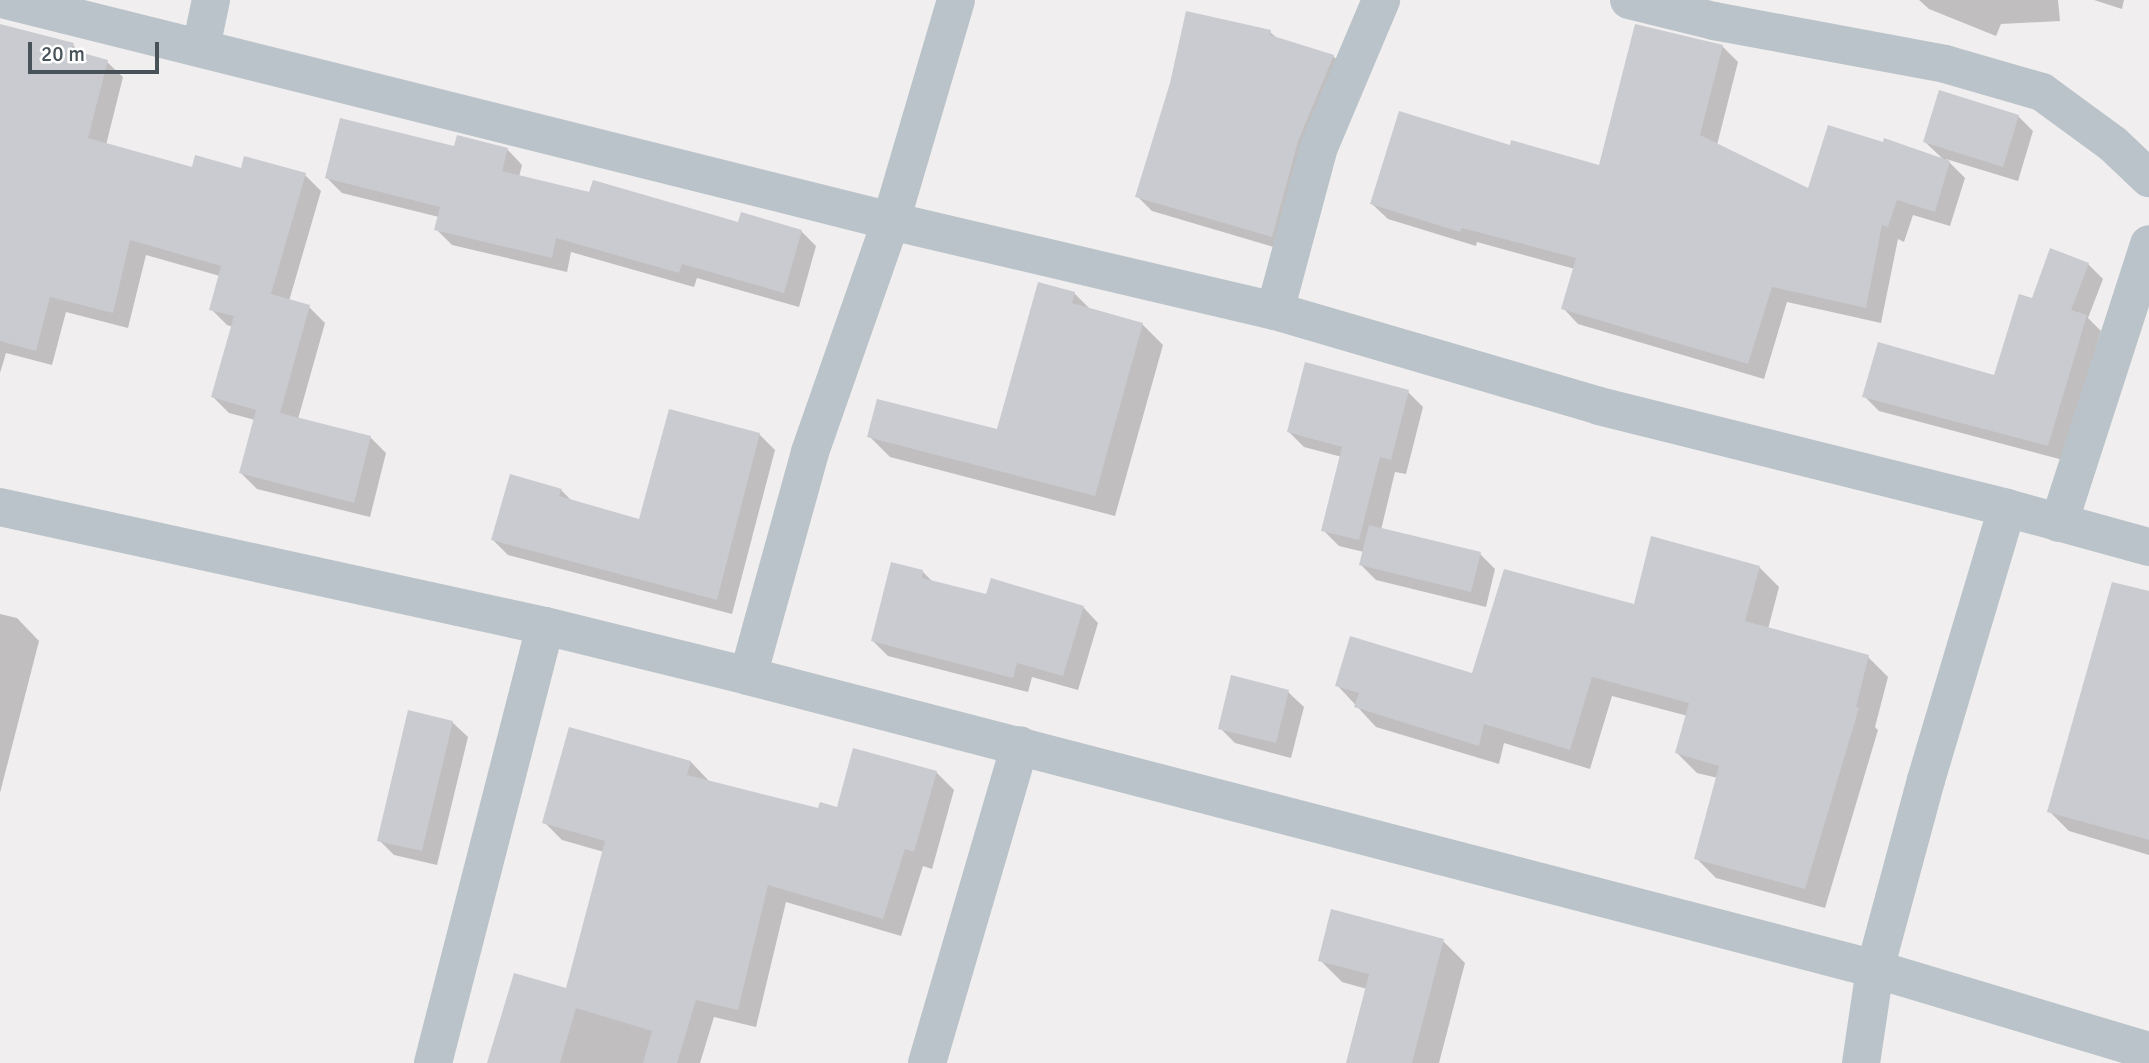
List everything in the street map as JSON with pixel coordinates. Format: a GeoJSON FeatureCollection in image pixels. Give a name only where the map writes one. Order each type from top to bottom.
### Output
{"type":"FeatureCollection","features":[{"type":"Feature","properties":{"kind":"street"},"geometry":{"type":"LineString","coordinates":[[6,0],[891,221],[1275,312],[1599,406],[2007,508],[2149,547]]}},
{"type":"Feature","properties":{"kind":"street"},"geometry":{"type":"LineString","coordinates":[[201,47],[211,0]]}},
{"type":"Feature","properties":{"kind":"street"},"geometry":{"type":"LineString","coordinates":[[748,676],[810,452],[891,221],[956,0]]}},
{"type":"Feature","properties":{"kind":"street"},"geometry":{"type":"LineString","coordinates":[[1275,312],[1319,147],[1381,0]]}},
{"type":"Feature","properties":{"kind":"street"},"geometry":{"type":"LineString","coordinates":[[1629,0],[1720,11],[1945,64],[2042,92],[2113,144],[2149,178]]}},
{"type":"Feature","properties":{"kind":"street"},"geometry":{"type":"LineString","coordinates":[[2059,523],[2149,244]]}},
{"type":"Feature","properties":{"kind":"street"},"geometry":{"type":"LineString","coordinates":[[0,507],[545,626],[748,676],[1875,969],[2149,1051]]}},
{"type":"Feature","properties":{"kind":"street"},"geometry":{"type":"LineString","coordinates":[[1861,1063],[1875,969],[1926,780],[2007,508]]}},
{"type":"Feature","properties":{"kind":"street"},"geometry":{"type":"LineString","coordinates":[[433,1063],[545,626]]}},
{"type":"Feature","properties":{"kind":"street"},"geometry":{"type":"LineString","coordinates":[[927,1063],[1020,746]]}},
{"type":"Feature","properties":{"kind":"building"},"geometry":{"type":"Polygon","coordinates":[[[1186,11],[1271,30],[1270,35],[1334,55],[1298,141],[1272,237],[1135,197],[1170,83],[1186,11]]]}},
{"type":"Feature","properties":{"kind":"building"},"geometry":{"type":"Polygon","coordinates":[[[0,24],[74,43],[72,50],[108,60],[88,138],[192,167],[195,155],[241,168],[244,156],[306,173],[271,294],[310,305],[280,413],[371,436],[354,503],[239,473],[256,410],[211,397],[234,316],[209,310],[221,266],[130,240],[113,313],[50,297],[36,351],[0,341],[0,24]]]}},
{"type":"Feature","properties":{"kind":"building"},"geometry":{"type":"Polygon","coordinates":[[[1635,24],[1723,45],[1700,135],[1808,188],[1828,125],[1883,142],[1884,138],[1950,161],[1935,212],[1897,200],[1888,227],[1882,225],[1866,308],[1772,287],[1748,364],[1561,309],[1576,258],[1462,228],[1460,232],[1370,204],[1399,111],[1510,145],[1511,140],[1599,165],[1635,24]]]}},
{"type":"Feature","properties":{"kind":"building"},"geometry":{"type":"Polygon","coordinates":[[[1939,90],[2019,115],[2003,167],[1923,142],[1939,90]]]}},
{"type":"Feature","properties":{"kind":"building"},"geometry":{"type":"Polygon","coordinates":[[[340,118],[454,146],[457,135],[508,148],[502,171],[589,192],[593,180],[738,222],[741,212],[802,230],[784,293],[682,264],[679,273],[556,238],[552,258],[434,230],[440,207],[325,178],[340,118]]]}},
{"type":"Feature","properties":{"kind":"building"},"geometry":{"type":"Polygon","coordinates":[[[2050,248],[2089,263],[2071,310],[2087,315],[2048,446],[1862,397],[1878,342],[1994,375],[2019,294],[2032,298],[2050,248]]]}},
{"type":"Feature","properties":{"kind":"building"},"geometry":{"type":"Polygon","coordinates":[[[1038,282],[1075,292],[1072,303],[1143,323],[1095,496],[867,437],[877,399],[997,429],[1038,282]]]}},
{"type":"Feature","properties":{"kind":"building"},"geometry":{"type":"Polygon","coordinates":[[[1305,362],[1409,390],[1391,460],[1380,457],[1359,540],[1321,531],[1342,447],[1287,432],[1305,362]]]}},
{"type":"Feature","properties":{"kind":"building"},"geometry":{"type":"Polygon","coordinates":[[[669,409],[760,433],[717,600],[491,540],[510,474],[562,489],[559,496],[639,519],[669,409]]]}},
{"type":"Feature","properties":{"kind":"building"},"geometry":{"type":"Polygon","coordinates":[[[1369,525],[1481,552],[1471,592],[1359,565],[1369,525]]]}},
{"type":"Feature","properties":{"kind":"building"},"geometry":{"type":"Polygon","coordinates":[[[1651,536],[1760,566],[1745,621],[1869,655],[1856,707],[1859,708],[1805,889],[1694,859],[1719,766],[1675,753],[1689,703],[1592,677],[1570,750],[1484,724],[1479,746],[1354,707],[1359,693],[1335,686],[1350,636],[1472,673],[1504,569],[1634,604],[1651,536]]]}},
{"type":"Feature","properties":{"kind":"building"},"geometry":{"type":"Polygon","coordinates":[[[891,562],[923,570],[922,578],[986,594],[991,578],[1084,606],[1063,676],[1017,663],[1013,678],[871,641],[891,562]]]}},
{"type":"Feature","properties":{"kind":"building"},"geometry":{"type":"Polygon","coordinates":[[[2112,582],[2149,591],[2149,840],[2047,812],[2112,582]]]}},
{"type":"Feature","properties":{"kind":"building"},"geometry":{"type":"Polygon","coordinates":[[[1231,675],[1289,690],[1276,743],[1218,729],[1231,675]]]}},
{"type":"Feature","properties":{"kind":"building"},"geometry":{"type":"Polygon","coordinates":[[[408,710],[453,721],[422,851],[377,841],[408,710]]]}},
{"type":"Feature","properties":{"kind":"building"},"geometry":{"type":"Polygon","coordinates":[[[569,727],[691,761],[687,775],[818,808],[820,802],[837,807],[853,748],[937,771],[914,852],[905,849],[883,919],[768,885],[738,1010],[696,1000],[677,1063],[643,1063],[652,1031],[576,1008],[560,1063],[487,1063],[514,973],[566,988],[605,841],[542,823],[569,727]]]}},
{"type":"Feature","properties":{"kind":"building"},"geometry":{"type":"Polygon","coordinates":[[[1331,909],[1444,939],[1412,1063],[1346,1063],[1369,974],[1318,961],[1331,909]]]}}]}
